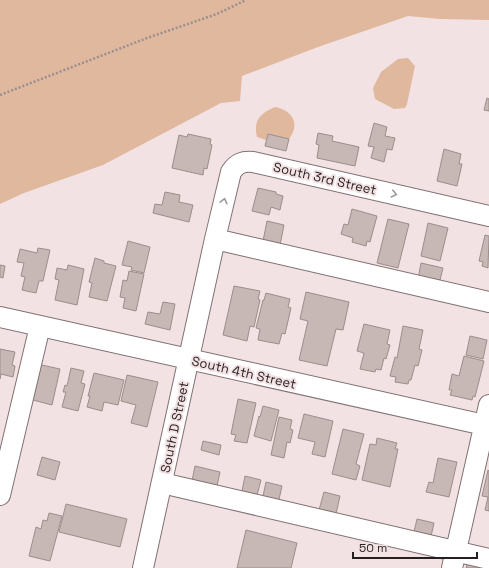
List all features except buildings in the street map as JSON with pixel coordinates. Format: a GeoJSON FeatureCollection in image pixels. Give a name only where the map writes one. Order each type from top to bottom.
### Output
{"type":"FeatureCollection","features":[{"type":"Feature","properties":{"kind":"street","name":"South 3rd Street"},"geometry":{"type":"LineString","coordinates":[[215,239],[231,172],[234,167],[246,162],[253,162],[489,216]]}},
{"type":"Feature","properties":{"kind":"street"},"geometry":{"type":"LineString","coordinates":[[215,239],[489,302]]}},
{"type":"Feature","properties":{"kind":"street","name":"South D Street"},"geometry":{"type":"LineString","coordinates":[[143,568],[215,239]]}},
{"type":"Feature","properties":{"kind":"street","name":"South 4th Street"},"geometry":{"type":"LineString","coordinates":[[0,317],[487,426]]}},
{"type":"Feature","properties":{"kind":"street"},"geometry":{"type":"LineString","coordinates":[[0,495],[5,447],[40,326]]}},
{"type":"Feature","properties":{"kind":"street"},"geometry":{"type":"LineString","coordinates":[[454,559],[487,426],[489,405]]}},
{"type":"Feature","properties":{"kind":"street"},"geometry":{"type":"LineString","coordinates":[[162,483],[454,559],[489,559]]}},
{"type":"Feature","properties":{"kind":"path"},"geometry":{"type":"LineString","coordinates":[[0,95],[147,38],[217,14],[246,0]]}},
{"type":"Feature","properties":{"kind":"shaded area"},"geometry":{"type":"Polygon","coordinates":[[[0,0],[489,0],[489,20],[440,19],[408,16],[318,47],[242,76],[240,101],[221,103],[103,165],[24,193],[0,204],[0,0]]]}},
{"type":"Feature","properties":{"kind":"shaded area"},"geometry":{"type":"Polygon","coordinates":[[[408,58],[415,66],[407,104],[405,108],[394,109],[375,99],[373,88],[381,72],[398,59],[408,58]]]}},
{"type":"Feature","properties":{"kind":"shaded area"},"geometry":{"type":"Polygon","coordinates":[[[275,107],[286,111],[293,118],[293,133],[289,139],[268,134],[266,140],[257,137],[256,126],[259,118],[265,112],[275,107]]]}}]}
